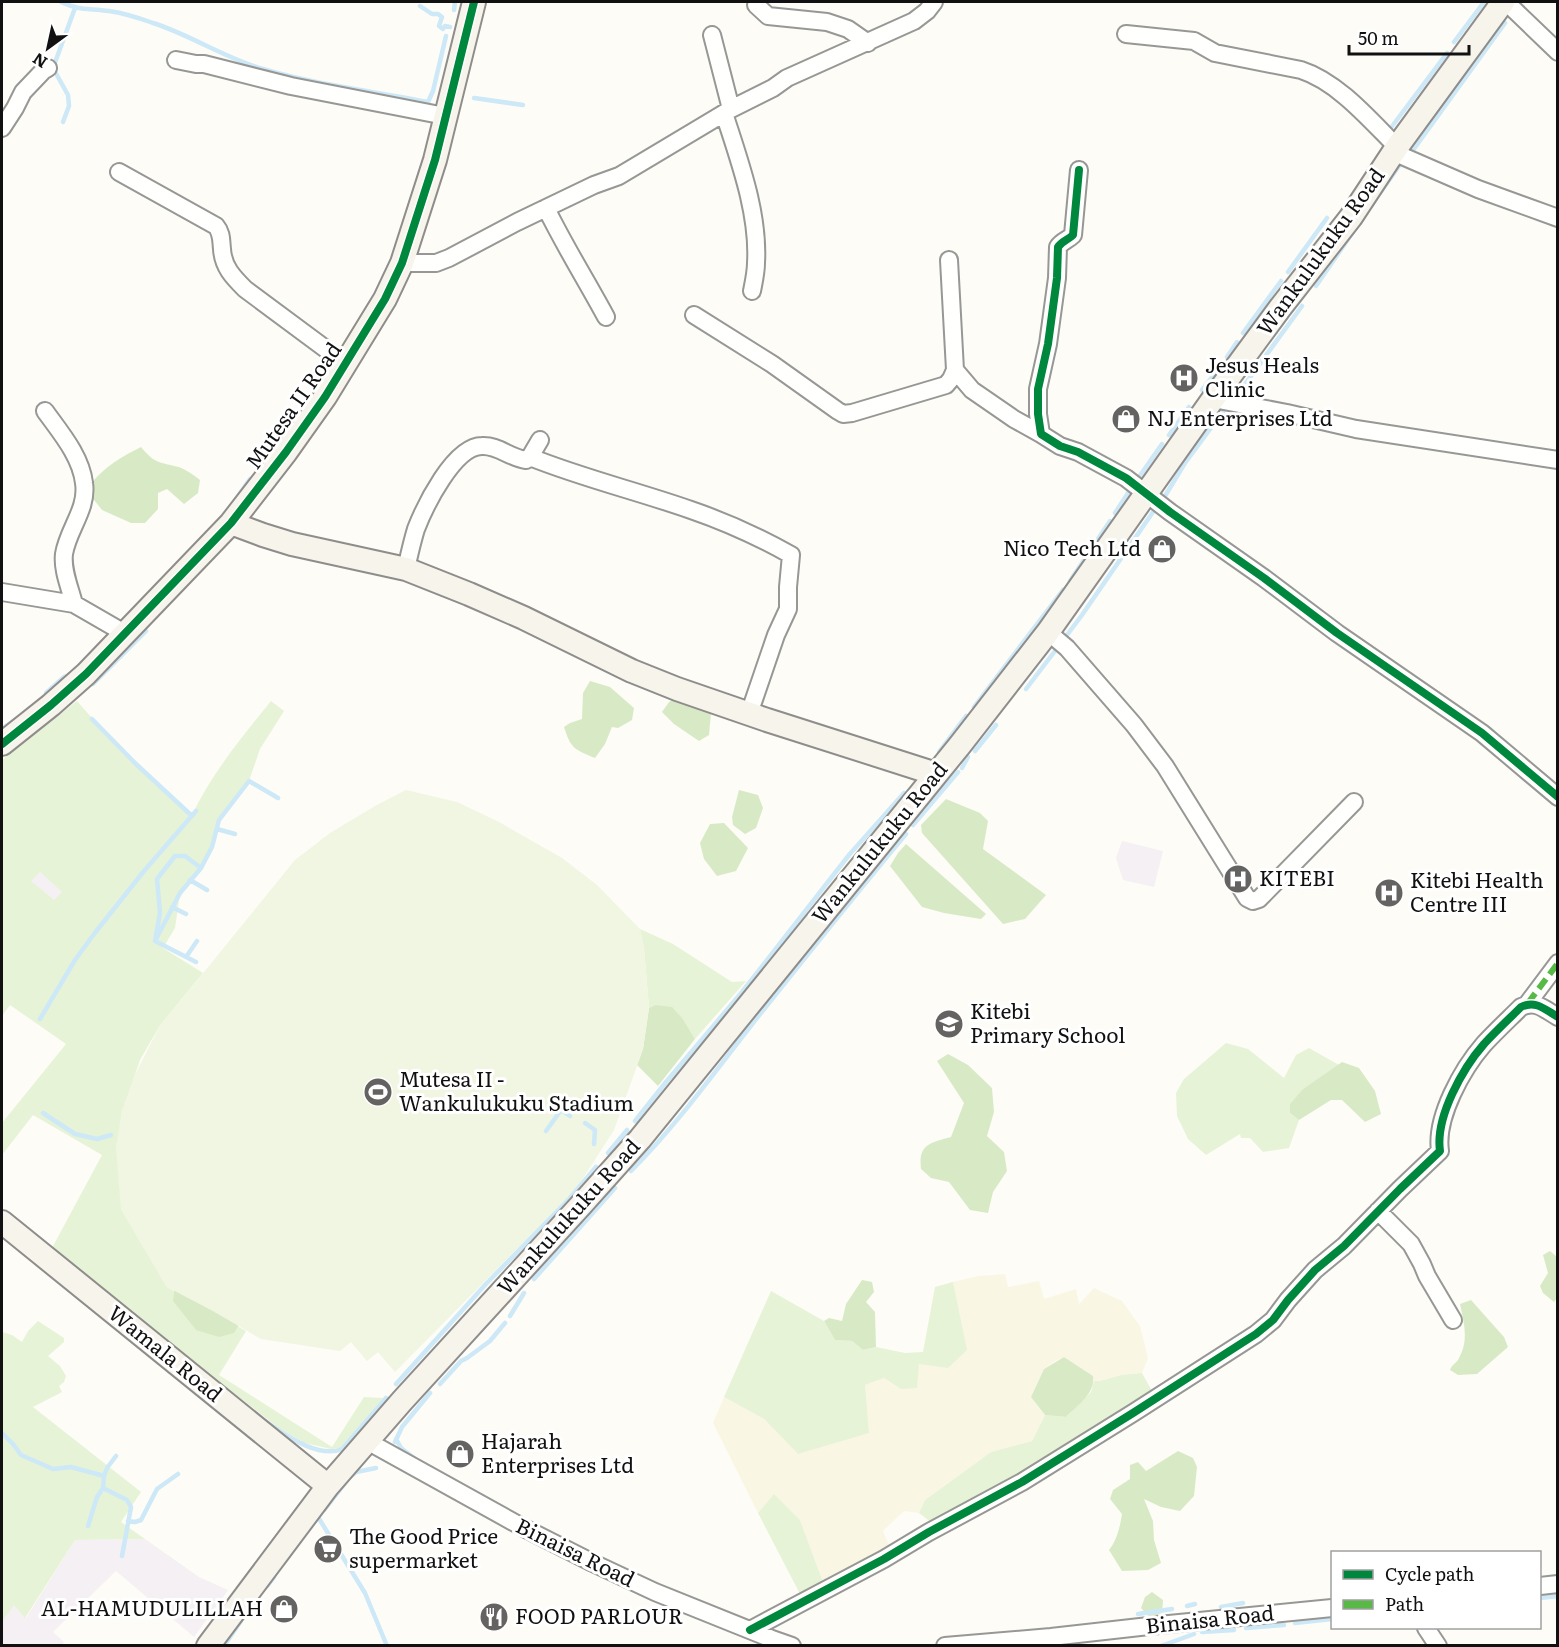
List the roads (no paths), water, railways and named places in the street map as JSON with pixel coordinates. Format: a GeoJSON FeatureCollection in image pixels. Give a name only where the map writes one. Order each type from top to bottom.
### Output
{"type":"FeatureCollection","features":[{"type":"Feature","properties":{"kind":"main road","name":"Mutesa II Road"},"geometry":{"type":"LineString","coordinates":[[2,744],[70,689],[126,634],[231,523],[286,452],[346,364],[386,299],[402,263],[435,160],[474,2]]}},
{"type":"Feature","properties":{"kind":"main road","name":"Wankulukuku Road"},"geometry":{"type":"LineString","coordinates":[[208,1646],[328,1486],[640,1139],[1048,632],[1213,399],[1351,217],[1395,150],[1504,2]]}},
{"type":"Feature","properties":{"kind":"main road"},"geometry":{"type":"LineString","coordinates":[[231,523],[292,544],[405,569],[524,618],[632,671],[676,689],[936,774]]}},
{"type":"Feature","properties":{"kind":"main road","name":"Wamala Road"},"geometry":{"type":"LineString","coordinates":[[2,1222],[328,1486]]}},
{"type":"Feature","properties":{"kind":"street"},"geometry":{"type":"LineString","coordinates":[[402,263],[436,262],[449,258],[546,208],[622,174],[787,78],[915,21],[934,2]]}},
{"type":"Feature","properties":{"kind":"street"},"geometry":{"type":"LineString","coordinates":[[1504,2],[1557,52]]}},
{"type":"Feature","properties":{"kind":"street"},"geometry":{"type":"LineString","coordinates":[[756,5],[768,15],[827,22],[848,29],[868,43]]}},
{"type":"Feature","properties":{"kind":"street"},"geometry":{"type":"LineString","coordinates":[[1126,34],[1194,41],[1215,52],[1313,74],[1349,100],[1395,150],[1478,189],[1557,218]]}},
{"type":"Feature","properties":{"kind":"street"},"geometry":{"type":"LineString","coordinates":[[712,35],[755,229],[756,265],[752,291]]}},
{"type":"Feature","properties":{"kind":"street"},"geometry":{"type":"LineString","coordinates":[[176,60],[196,64],[204,63],[291,86],[445,117]]}},
{"type":"Feature","properties":{"kind":"street"},"geometry":{"type":"LineString","coordinates":[[2,128],[22,92],[48,68]]}},
{"type":"Feature","properties":{"kind":"street"},"geometry":{"type":"LineString","coordinates":[[1041,434],[1038,389],[1048,344],[1056,289],[1058,247],[1060,243],[1073,235],[1079,170]]}},
{"type":"Feature","properties":{"kind":"street"},"geometry":{"type":"LineString","coordinates":[[119,172],[216,226],[222,237],[225,264],[232,276],[245,289],[346,364]]}},
{"type":"Feature","properties":{"kind":"street"},"geometry":{"type":"LineString","coordinates":[[546,208],[564,245],[606,317]]}},
{"type":"Feature","properties":{"kind":"street"},"geometry":{"type":"LineString","coordinates":[[694,315],[772,364],[838,411],[843,414],[852,413],[946,385],[951,379],[955,370],[949,260]]}},
{"type":"Feature","properties":{"kind":"street"},"geometry":{"type":"LineString","coordinates":[[955,370],[972,390],[1014,419],[1060,446],[1078,452],[1126,478],[1338,633],[1482,734],[1557,797]]}},
{"type":"Feature","properties":{"kind":"street"},"geometry":{"type":"LineString","coordinates":[[1213,399],[1356,429],[1557,460]]}},
{"type":"Feature","properties":{"kind":"street"},"geometry":{"type":"LineString","coordinates":[[45,411],[67,442],[84,482],[84,500],[64,554],[74,604]]}},
{"type":"Feature","properties":{"kind":"street"},"geometry":{"type":"LineString","coordinates":[[405,569],[424,510],[455,461],[467,451],[480,445],[492,447],[526,460],[540,440]]}},
{"type":"Feature","properties":{"kind":"street"},"geometry":{"type":"LineString","coordinates":[[530,457],[563,470],[693,510],[755,535],[791,555],[788,609],[776,635],[749,714]]}},
{"type":"Feature","properties":{"kind":"street"},"geometry":{"type":"LineString","coordinates":[[2,592],[74,604],[126,634]]}},
{"type":"Feature","properties":{"kind":"street"},"geometry":{"type":"LineString","coordinates":[[1048,632],[1066,648],[1134,724],[1165,766],[1247,898],[1253,901],[1259,899],[1354,802]]}},
{"type":"Feature","properties":{"kind":"street"},"geometry":{"type":"LineString","coordinates":[[750,1630],[1022,1482],[1238,1346],[1273,1320],[1315,1270],[1337,1253],[1440,1150],[1438,1139],[1441,1123],[1451,1097],[1467,1068],[1483,1045],[1521,1006],[1528,1003],[1557,963]]}},
{"type":"Feature","properties":{"kind":"street"},"geometry":{"type":"LineString","coordinates":[[1528,1003],[1535,1004],[1557,1017]]}},
{"type":"Feature","properties":{"kind":"street"},"geometry":{"type":"LineString","coordinates":[[1378,1211],[1411,1244],[1453,1320]]}},
{"type":"Feature","properties":{"kind":"street","name":"Binaisa Road"},"geometry":{"type":"LineString","coordinates":[[367,1441],[524,1528],[593,1563],[655,1592],[750,1630],[766,1642],[792,1646]]}},
{"type":"Feature","properties":{"kind":"street"},"geometry":{"type":"LineString","coordinates":[[1541,1586],[1557,1584]]}},
{"type":"Feature","properties":{"kind":"street","name":"Binaisa Road"},"geometry":{"type":"LineString","coordinates":[[945,1646],[1053,1641],[1149,1626],[1331,1608]]}},
{"type":"Feature","properties":{"kind":"street"},"geometry":{"type":"LineString","coordinates":[[1427,1629],[1438,1646]]}},
{"type":"Feature","properties":{"kind":"waterway"},"geometry":{"type":"LineString","coordinates":[[61,2],[79,8],[115,12],[142,19],[221,53],[283,75],[428,102],[433,91],[446,36]]}},
{"type":"Feature","properties":{"kind":"waterway"},"geometry":{"type":"LineString","coordinates":[[454,10],[455,2]]}},
{"type":"Feature","properties":{"kind":"waterway"},"geometry":{"type":"LineString","coordinates":[[1454,42],[1484,2]]}},
{"type":"Feature","properties":{"kind":"waterway"},"geometry":{"type":"LineString","coordinates":[[420,6],[442,17],[439,26],[443,29],[445,26],[450,27]]}},
{"type":"Feature","properties":{"kind":"waterway"},"geometry":{"type":"LineString","coordinates":[[63,122],[69,106],[68,95],[53,68],[75,8]]}},
{"type":"Feature","properties":{"kind":"waterway"},"geometry":{"type":"LineString","coordinates":[[1411,153],[1505,23]]}},
{"type":"Feature","properties":{"kind":"waterway"},"geometry":{"type":"LineString","coordinates":[[1387,133],[1447,53]]}},
{"type":"Feature","properties":{"kind":"waterway"},"geometry":{"type":"LineString","coordinates":[[474,98],[523,105]]}},
{"type":"Feature","properties":{"kind":"waterway"},"geometry":{"type":"LineString","coordinates":[[1371,206],[1399,166]]}},
{"type":"Feature","properties":{"kind":"waterway"},"geometry":{"type":"LineString","coordinates":[[1288,272],[1327,218]]}},
{"type":"Feature","properties":{"kind":"waterway"},"geometry":{"type":"LineString","coordinates":[[1316,286],[1353,232]]}},
{"type":"Feature","properties":{"kind":"waterway"},"geometry":{"type":"LineString","coordinates":[[1243,333],[1281,281]]}},
{"type":"Feature","properties":{"kind":"waterway"},"geometry":{"type":"LineString","coordinates":[[1235,398],[1302,306]]}},
{"type":"Feature","properties":{"kind":"waterway"},"geometry":{"type":"LineString","coordinates":[[1227,357],[1237,342]]}},
{"type":"Feature","properties":{"kind":"waterway"},"geometry":{"type":"LineString","coordinates":[[1202,390],[1217,371]]}},
{"type":"Feature","properties":{"kind":"waterway"},"geometry":{"type":"LineString","coordinates":[[1169,435],[1189,407]]}},
{"type":"Feature","properties":{"kind":"waterway"},"geometry":{"type":"LineString","coordinates":[[1162,501],[1185,463],[1225,409]]}},
{"type":"Feature","properties":{"kind":"waterway"},"geometry":{"type":"LineString","coordinates":[[1139,477],[1162,444]]}},
{"type":"Feature","properties":{"kind":"waterway"},"geometry":{"type":"LineString","coordinates":[[236,499],[250,479]]}},
{"type":"Feature","properties":{"kind":"waterway"},"geometry":{"type":"LineString","coordinates":[[1115,513],[1130,490]]}},
{"type":"Feature","properties":{"kind":"waterway"},"geometry":{"type":"LineString","coordinates":[[1067,635],[1153,512]]}},
{"type":"Feature","properties":{"kind":"waterway"},"geometry":{"type":"LineString","coordinates":[[1070,581],[1110,521]]}},
{"type":"Feature","properties":{"kind":"waterway"},"geometry":{"type":"LineString","coordinates":[[974,707],[1063,590]]}},
{"type":"Feature","properties":{"kind":"waterway"},"geometry":{"type":"LineString","coordinates":[[93,684],[146,631]]}},
{"type":"Feature","properties":{"kind":"waterway"},"geometry":{"type":"LineString","coordinates":[[1026,689],[1058,647]]}},
{"type":"Feature","properties":{"kind":"waterway"},"geometry":{"type":"LineString","coordinates":[[46,693],[64,677],[71,675]]}},
{"type":"Feature","properties":{"kind":"waterway"},"geometry":{"type":"LineString","coordinates":[[939,752],[966,716]]}},
{"type":"Feature","properties":{"kind":"waterway"},"geometry":{"type":"LineString","coordinates":[[2,729],[16,719]]}},
{"type":"Feature","properties":{"kind":"waterway"},"geometry":{"type":"LineString","coordinates":[[92,719],[192,816]]}},
{"type":"Feature","properties":{"kind":"waterway"},"geometry":{"type":"LineString","coordinates":[[975,751],[996,725]]}},
{"type":"Feature","properties":{"kind":"waterway"},"geometry":{"type":"LineString","coordinates":[[962,768],[968,757]]}},
{"type":"Feature","properties":{"kind":"waterway"},"geometry":{"type":"LineString","coordinates":[[913,825],[958,772]]}},
{"type":"Feature","properties":{"kind":"waterway"},"geometry":{"type":"LineString","coordinates":[[155,941],[180,893],[201,868],[212,847],[219,820],[249,781],[278,798]]}},
{"type":"Feature","properties":{"kind":"waterway"},"geometry":{"type":"LineString","coordinates":[[635,1121],[742,992],[849,855],[904,793]]}},
{"type":"Feature","properties":{"kind":"waterway"},"geometry":{"type":"LineString","coordinates":[[40,1019],[75,960],[94,934],[196,811]]}},
{"type":"Feature","properties":{"kind":"waterway"},"geometry":{"type":"LineString","coordinates":[[217,829],[235,834]]}},
{"type":"Feature","properties":{"kind":"waterway"},"geometry":{"type":"LineString","coordinates":[[631,1171],[679,1118],[810,951],[906,834]]}},
{"type":"Feature","properties":{"kind":"waterway"},"geometry":{"type":"LineString","coordinates":[[196,962],[155,941],[160,913],[157,879],[175,856],[185,856],[201,868]]}},
{"type":"Feature","properties":{"kind":"waterway"},"geometry":{"type":"LineString","coordinates":[[190,880],[207,890]]}},
{"type":"Feature","properties":{"kind":"waterway"},"geometry":{"type":"LineString","coordinates":[[172,907],[186,914]]}},
{"type":"Feature","properties":{"kind":"waterway"},"geometry":{"type":"LineString","coordinates":[[186,957],[197,941]]}},
{"type":"Feature","properties":{"kind":"waterway"},"geometry":{"type":"LineString","coordinates":[[546,1131],[561,1110],[570,1116]]}},
{"type":"Feature","properties":{"kind":"waterway"},"geometry":{"type":"LineString","coordinates":[[43,1113],[75,1134],[97,1139],[111,1135]]}},
{"type":"Feature","properties":{"kind":"waterway"},"geometry":{"type":"LineString","coordinates":[[585,1123],[595,1130],[594,1144]]}},
{"type":"Feature","properties":{"kind":"waterway"},"geometry":{"type":"LineString","coordinates":[[608,1153],[627,1130]]}},
{"type":"Feature","properties":{"kind":"waterway"},"geometry":{"type":"LineString","coordinates":[[396,1384],[485,1285],[569,1199],[596,1167]]}},
{"type":"Feature","properties":{"kind":"waterway"},"geometry":{"type":"LineString","coordinates":[[534,1279],[615,1188]]}},
{"type":"Feature","properties":{"kind":"waterway"},"geometry":{"type":"LineString","coordinates":[[510,1316],[524,1293]]}},
{"type":"Feature","properties":{"kind":"waterway"},"geometry":{"type":"LineString","coordinates":[[440,1384],[461,1361],[490,1341],[505,1323]]}},
{"type":"Feature","properties":{"kind":"waterway"},"geometry":{"type":"LineString","coordinates":[[395,1442],[402,1427],[430,1393]]}},
{"type":"Feature","properties":{"kind":"waterway"},"geometry":{"type":"LineString","coordinates":[[266,1422],[302,1444],[323,1451],[333,1451],[342,1449],[386,1398]]}},
{"type":"Feature","properties":{"kind":"waterway"},"geometry":{"type":"LineString","coordinates":[[2,1433],[21,1455],[53,1469],[71,1467],[104,1476],[103,1488],[127,1500],[131,1507],[122,1556]]}},
{"type":"Feature","properties":{"kind":"waterway"},"geometry":{"type":"LineString","coordinates":[[396,1439],[401,1448],[414,1458]]}},
{"type":"Feature","properties":{"kind":"waterway"},"geometry":{"type":"LineString","coordinates":[[104,1476],[116,1456]]}},
{"type":"Feature","properties":{"kind":"waterway"},"geometry":{"type":"LineString","coordinates":[[350,1477],[356,1472],[376,1468]]}},
{"type":"Feature","properties":{"kind":"waterway"},"geometry":{"type":"LineString","coordinates":[[128,1521],[141,1520],[157,1489],[178,1474]]}},
{"type":"Feature","properties":{"kind":"waterway"},"geometry":{"type":"LineString","coordinates":[[324,1510],[345,1483]]}},
{"type":"Feature","properties":{"kind":"waterway"},"geometry":{"type":"LineString","coordinates":[[88,1526],[97,1497],[103,1488]]}},
{"type":"Feature","properties":{"kind":"waterway"},"geometry":{"type":"LineString","coordinates":[[318,1517],[365,1593],[387,1646]]}},
{"type":"Feature","properties":{"kind":"waterway"},"geometry":{"type":"LineString","coordinates":[[267,1586],[274,1577]]}},
{"type":"Feature","properties":{"kind":"waterway"},"geometry":{"type":"LineString","coordinates":[[1541,1598],[1558,1596]]}},
{"type":"Feature","properties":{"kind":"waterway"},"geometry":{"type":"LineString","coordinates":[[1221,1607],[1243,1603]]}},
{"type":"Feature","properties":{"kind":"waterway"},"geometry":{"type":"LineString","coordinates":[[1187,1606],[1195,1604]]}},
{"type":"Feature","properties":{"kind":"waterway"},"geometry":{"type":"LineString","coordinates":[[224,1646],[249,1609]]}},
{"type":"Feature","properties":{"kind":"waterway"},"geometry":{"type":"LineString","coordinates":[[1138,1614],[1172,1609]]}},
{"type":"Feature","properties":{"kind":"waterway"},"geometry":{"type":"LineString","coordinates":[[1295,1623],[1331,1619]]}},
{"type":"Feature","properties":{"kind":"waterway"},"geometry":{"type":"LineString","coordinates":[[1246,1628],[1284,1625]]}},
{"type":"Feature","properties":{"kind":"waterway"},"geometry":{"type":"LineString","coordinates":[[1202,1632],[1234,1630]]}},
{"type":"Feature","properties":{"kind":"waterway"},"geometry":{"type":"LineString","coordinates":[[1161,1646],[1194,1634]]}},
{"type":"Feature","properties":{"kind":"place","name":"Jesus Heals Clinic"},"geometry":{"type":"Point","coordinates":[1184,378]}},
{"type":"Feature","properties":{"kind":"place","name":"NJ Enterprises Ltd"},"geometry":{"type":"Point","coordinates":[1126,419]}},
{"type":"Feature","properties":{"kind":"place","name":"Nico Tech Ltd"},"geometry":{"type":"Point","coordinates":[1162,549]}},
{"type":"Feature","properties":{"kind":"place","name":"KITEBI"},"geometry":{"type":"Point","coordinates":[1238,879]}},
{"type":"Feature","properties":{"kind":"place","name":"Kitebi Health Centre III"},"geometry":{"type":"Point","coordinates":[1389,893]}},
{"type":"Feature","properties":{"kind":"place","name":"Kitebi Primary School"},"geometry":{"type":"Point","coordinates":[949,1024]}},
{"type":"Feature","properties":{"kind":"place","name":"Mutesa II - Wankulukuku Stadium"},"geometry":{"type":"Point","coordinates":[378,1092]}},
{"type":"Feature","properties":{"kind":"place","name":"Hajarah Enterprises Ltd"},"geometry":{"type":"Point","coordinates":[460,1454]}},
{"type":"Feature","properties":{"kind":"place","name":"The Good Price supermarket"},"geometry":{"type":"Point","coordinates":[328,1549]}},
{"type":"Feature","properties":{"kind":"place","name":"AL-HAMUDULILLAH"},"geometry":{"type":"Point","coordinates":[284,1609]}},
{"type":"Feature","properties":{"kind":"place","name":"FOOD PARLOUR"},"geometry":{"type":"Point","coordinates":[494,1617]}}]}
